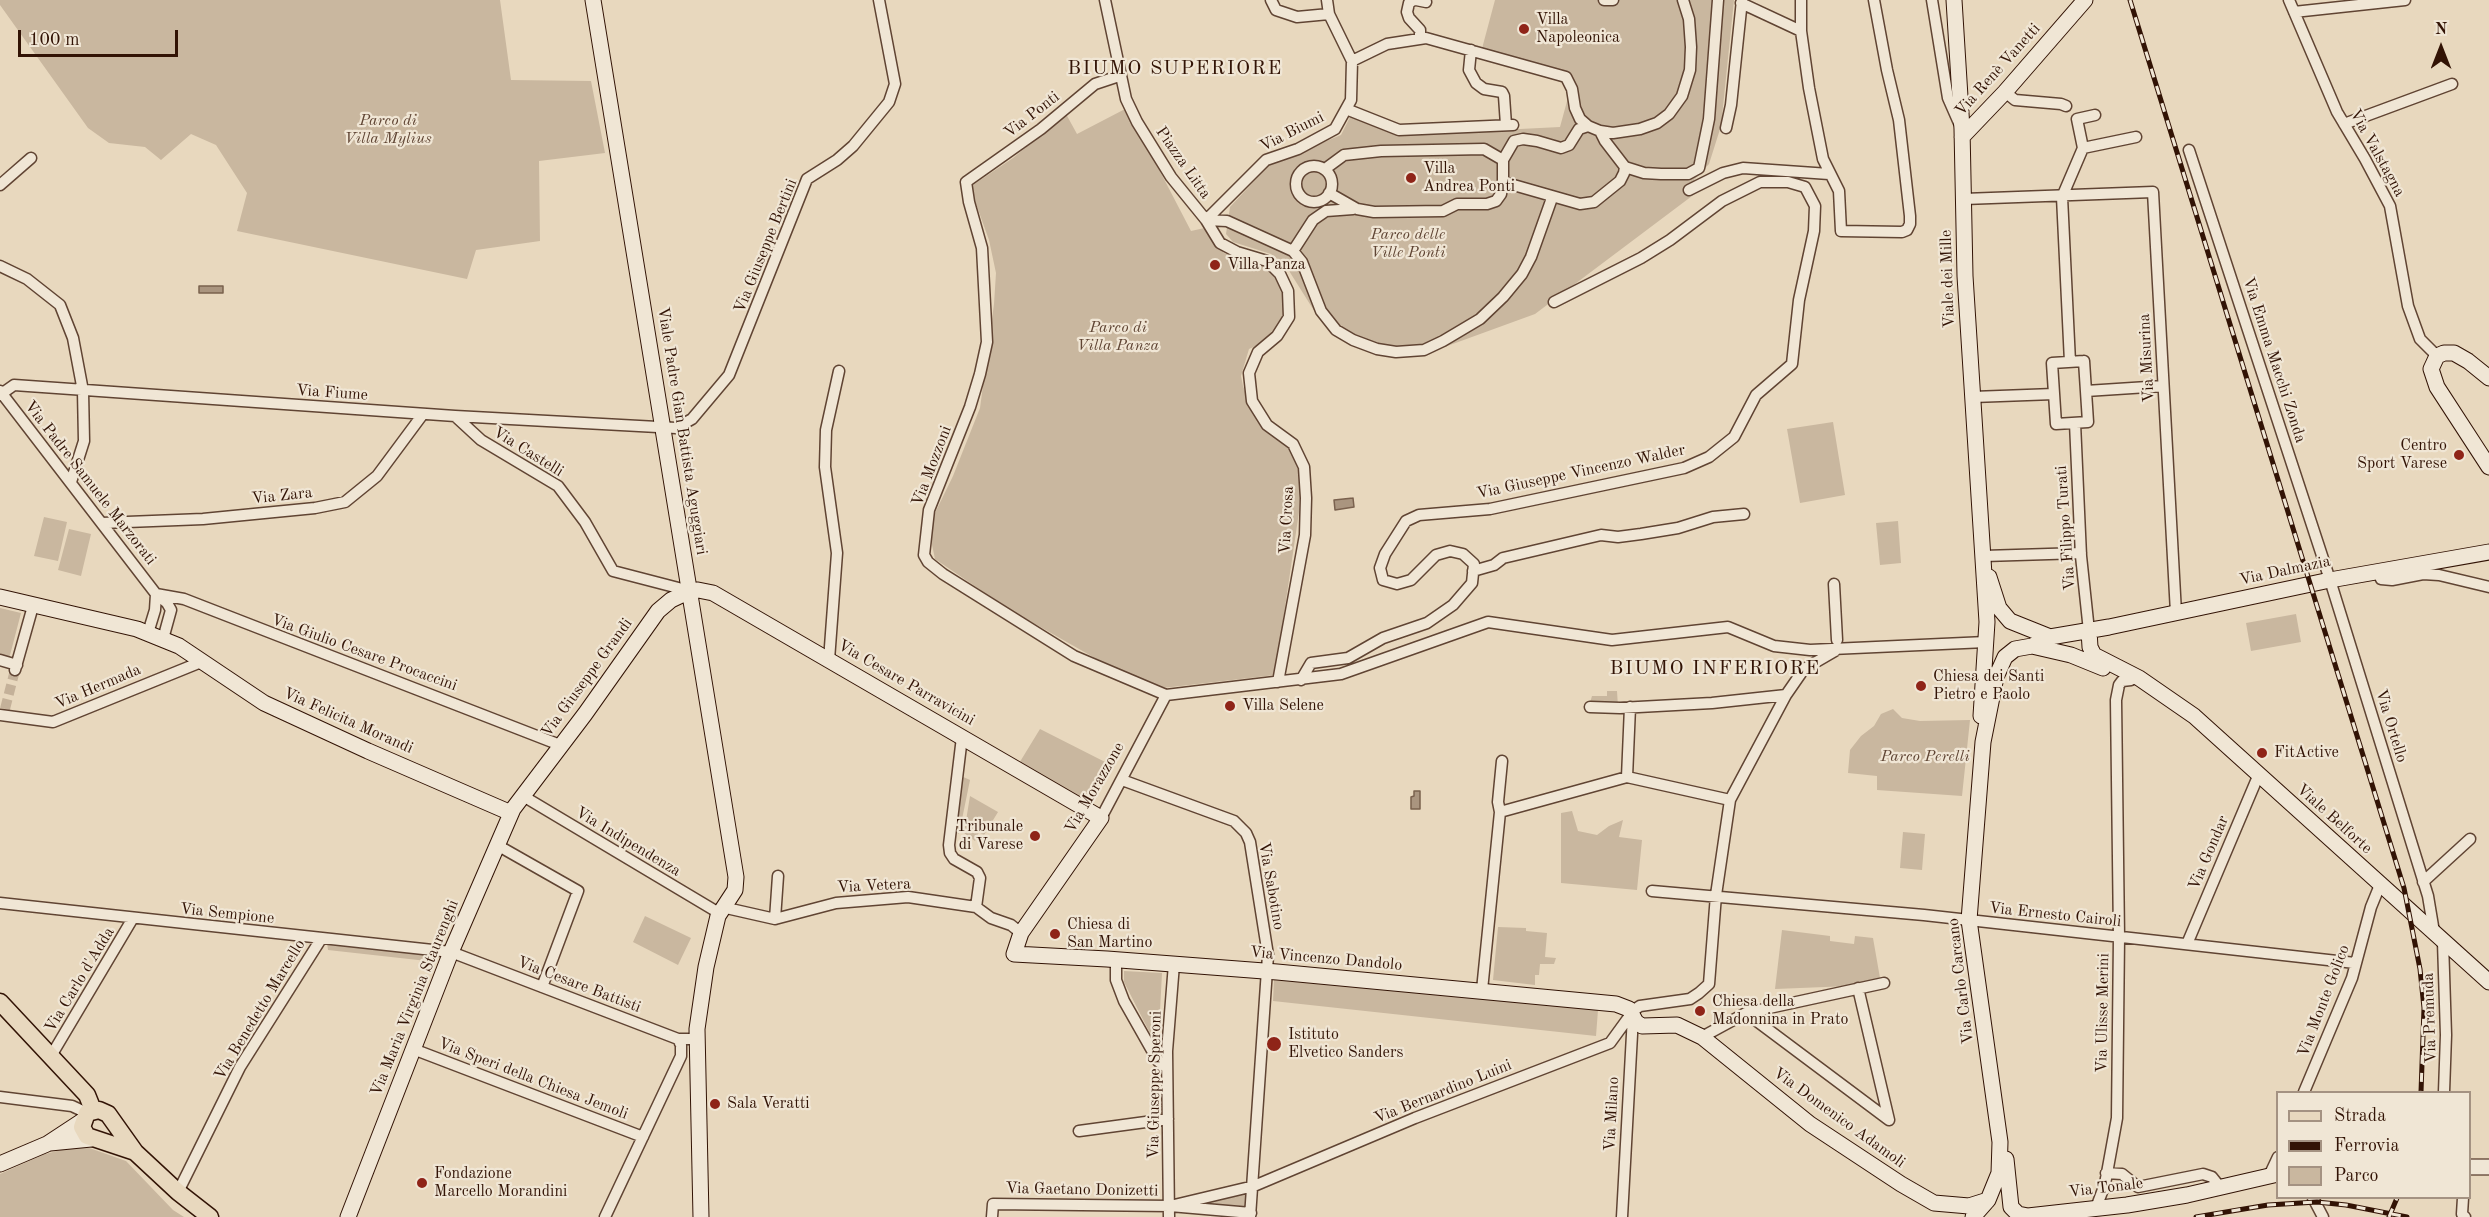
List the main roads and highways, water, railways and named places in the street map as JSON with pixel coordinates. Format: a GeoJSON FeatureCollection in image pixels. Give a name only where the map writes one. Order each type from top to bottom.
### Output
{"type":"FeatureCollection","features":[{"type":"Feature","properties":{"kind":"main road","name":"Viale Padre Gian Battista Aguggiari"},"geometry":{"type":"LineString","coordinates":[[593,0],[734,868],[735,890],[722,909],[706,967],[697,1047],[700,1217]]}},
{"type":"Feature","properties":{"kind":"main road","name":"Viale dei Mille"},"geometry":{"type":"LineString","coordinates":[[1954,0],[1962,133],[1965,276],[1984,556],[1994,605],[1987,622]]}},
{"type":"Feature","properties":{"kind":"main road","name":"Via Renè Vanetti"},"geometry":{"type":"LineString","coordinates":[[1962,133],[2005,92],[2085,0]]}},
{"type":"Feature","properties":{"kind":"main road"},"geometry":{"type":"LineString","coordinates":[[2489,378],[2454,353],[2437,356],[2431,369],[2437,387],[2489,467]]}},
{"type":"Feature","properties":{"kind":"main road","name":"Via Dalmazia"},"geometry":{"type":"LineString","coordinates":[[2050,637],[2089,631],[2330,579],[2489,552]]}},
{"type":"Feature","properties":{"kind":"main road","name":"Via Cesare Parravicini"},"geometry":{"type":"LineString","coordinates":[[690,591],[713,592],[1101,818]]}},
{"type":"Feature","properties":{"kind":"main road","name":"Via Giuseppe Grandi"},"geometry":{"type":"LineString","coordinates":[[523,796],[658,610],[671,600],[690,591]]}},
{"type":"Feature","properties":{"kind":"main road","name":"Via Felicita Morandi"},"geometry":{"type":"LineString","coordinates":[[0,597],[148,633],[163,639],[179,646],[264,703],[511,813]]}},
{"type":"Feature","properties":{"kind":"main road"},"geometry":{"type":"LineString","coordinates":[[1994,605],[2015,625],[2050,637]]}},
{"type":"Feature","properties":{"kind":"main road","name":"Via Carlo Carcano"},"geometry":{"type":"LineString","coordinates":[[1983,742],[1980,722],[1987,622]]}},
{"type":"Feature","properties":{"kind":"main road"},"geometry":{"type":"LineString","coordinates":[[2089,631],[2092,651],[2105,666]]}},
{"type":"Feature","properties":{"kind":"main road"},"geometry":{"type":"LineString","coordinates":[[2032,646],[2050,637]]}},
{"type":"Feature","properties":{"kind":"main road"},"geometry":{"type":"LineString","coordinates":[[2032,646],[2105,666]]}},
{"type":"Feature","properties":{"kind":"main road","name":"Via Carlo Carcano"},"geometry":{"type":"LineString","coordinates":[[1973,1217],[1988,1200],[1999,1173],[2000,1143],[1969,920],[1983,742],[2001,663],[2015,649],[2032,646]]}},
{"type":"Feature","properties":{"kind":"main road","name":"Viale Belforte"},"geometry":{"type":"LineString","coordinates":[[2105,666],[2131,680],[2152,687]]}},
{"type":"Feature","properties":{"kind":"main road","name":"Viale Belforte"},"geometry":{"type":"LineString","coordinates":[[2105,666],[2139,678],[2194,716],[2489,982]]}},
{"type":"Feature","properties":{"kind":"main road","name":"Via Maria Virginia Staurenghi"},"geometry":{"type":"LineString","coordinates":[[348,1217],[451,952],[511,813],[523,796]]}},
{"type":"Feature","properties":{"kind":"main road","name":"Via Morazzone"},"geometry":{"type":"LineString","coordinates":[[1014,954],[1021,933],[1101,818]]}},
{"type":"Feature","properties":{"kind":"main road","name":"Via Vincenzo Dandolo"},"geometry":{"type":"LineString","coordinates":[[1014,954],[1174,964],[1600,1001],[1625,1006],[1633,1013]]}},
{"type":"Feature","properties":{"kind":"main road"},"geometry":{"type":"LineString","coordinates":[[0,1002],[87,1095],[88,1115],[84,1132],[95,1140],[135,1152]]}},
{"type":"Feature","properties":{"kind":"main road","name":"Via Domenico Adamoli"},"geometry":{"type":"LineString","coordinates":[[1633,1013],[1634,1018],[1642,1026],[1677,1025],[1702,1037],[1810,1124],[1942,1211],[1988,1200]]}},
{"type":"Feature","properties":{"kind":"main road"},"geometry":{"type":"LineString","coordinates":[[0,1164],[46,1144],[88,1115],[104,1111],[112,1118],[113,1123],[135,1152],[178,1192],[210,1217]]}},
{"type":"Feature","properties":{"kind":"main road"},"geometry":{"type":"LineString","coordinates":[[46,1144],[95,1140],[111,1133],[113,1123]]}},
{"type":"Feature","properties":{"kind":"main road","name":"Via Carlo Carcano"},"geometry":{"type":"LineString","coordinates":[[2000,1143],[2005,1152],[2008,1168],[2009,1196],[2015,1211],[2028,1216]]}},
{"type":"Feature","properties":{"kind":"main road"},"geometry":{"type":"LineString","coordinates":[[2471,1167],[2489,1167]]}},
{"type":"Feature","properties":{"kind":"main road","name":"Via Tonale"},"geometry":{"type":"LineString","coordinates":[[2028,1216],[2148,1208],[2187,1195],[2274,1174]]}},
{"type":"Feature","properties":{"kind":"tunnel"},"geometry":{"type":"LineString","coordinates":[[5,709],[15,670]]}},
{"type":"Feature","properties":{"kind":"railway"},"geometry":{"type":"LineString","coordinates":[[2130,0],[2404,888],[2420,969],[2424,1008],[2421,1091]]}},
{"type":"Feature","properties":{"kind":"railway"},"geometry":{"type":"LineString","coordinates":[[2389,1217],[2397,1199]]}},
{"type":"Feature","properties":{"kind":"railway"},"geometry":{"type":"LineString","coordinates":[[2196,1217],[2268,1205],[2317,1202],[2346,1205],[2407,1217]]}},
{"type":"Feature","properties":{"kind":"place","name":"Villa Napoleonica"},"geometry":{"type":"Point","coordinates":[1524,29]}},
{"type":"Feature","properties":{"kind":"place","name":"Villa Andrea Ponti"},"geometry":{"type":"Point","coordinates":[1411,178]}},
{"type":"Feature","properties":{"kind":"place","name":"Villa Panza"},"geometry":{"type":"Point","coordinates":[1215,265]}},
{"type":"Feature","properties":{"kind":"place","name":"Centro Sport Varese"},"geometry":{"type":"Point","coordinates":[2459,455]}},
{"type":"Feature","properties":{"kind":"place","name":"Chiesa dei Santi Pietro e Paolo"},"geometry":{"type":"Point","coordinates":[1921,686]}},
{"type":"Feature","properties":{"kind":"place","name":"Villa Selene"},"geometry":{"type":"Point","coordinates":[1230,706]}},
{"type":"Feature","properties":{"kind":"place","name":"FitActive"},"geometry":{"type":"Point","coordinates":[2262,753]}},
{"type":"Feature","properties":{"kind":"place","name":"Tribunale di Varese"},"geometry":{"type":"Point","coordinates":[1035,836]}},
{"type":"Feature","properties":{"kind":"place","name":"Chiesa di San Martino"},"geometry":{"type":"Point","coordinates":[1055,934]}},
{"type":"Feature","properties":{"kind":"place","name":"Chiesa della Madonnina in Prato"},"geometry":{"type":"Point","coordinates":[1700,1011]}},
{"type":"Feature","properties":{"kind":"place","name":"Istituto Elvetico Sanders"},"geometry":{"type":"Point","coordinates":[1274,1044]}},
{"type":"Feature","properties":{"kind":"place","name":"Sala Veratti"},"geometry":{"type":"Point","coordinates":[715,1104]}},
{"type":"Feature","properties":{"kind":"place","name":"Fondazione Marcello Morandini"},"geometry":{"type":"Point","coordinates":[422,1183]}},
{"type":"Feature","properties":{"kind":"district","name":"BIUMO SUPERIORE"},"geometry":{"type":"Point","coordinates":[1175,69]}},
{"type":"Feature","properties":{"kind":"district","name":"BIUMO INFERIORE"},"geometry":{"type":"Point","coordinates":[1715,669]}},
{"type":"Feature","properties":{"kind":"park label","name":"Parco di Villa Mylius"},"geometry":{"type":"Point","coordinates":[388,130]}},
{"type":"Feature","properties":{"kind":"park label","name":"Parco delle Ville Ponti"},"geometry":{"type":"Point","coordinates":[1408,244]}},
{"type":"Feature","properties":{"kind":"park label","name":"Parco di Villa Panza"},"geometry":{"type":"Point","coordinates":[1118,337]}},
{"type":"Feature","properties":{"kind":"park label","name":"Parco Perelli"},"geometry":{"type":"Point","coordinates":[1925,757]}}]}
